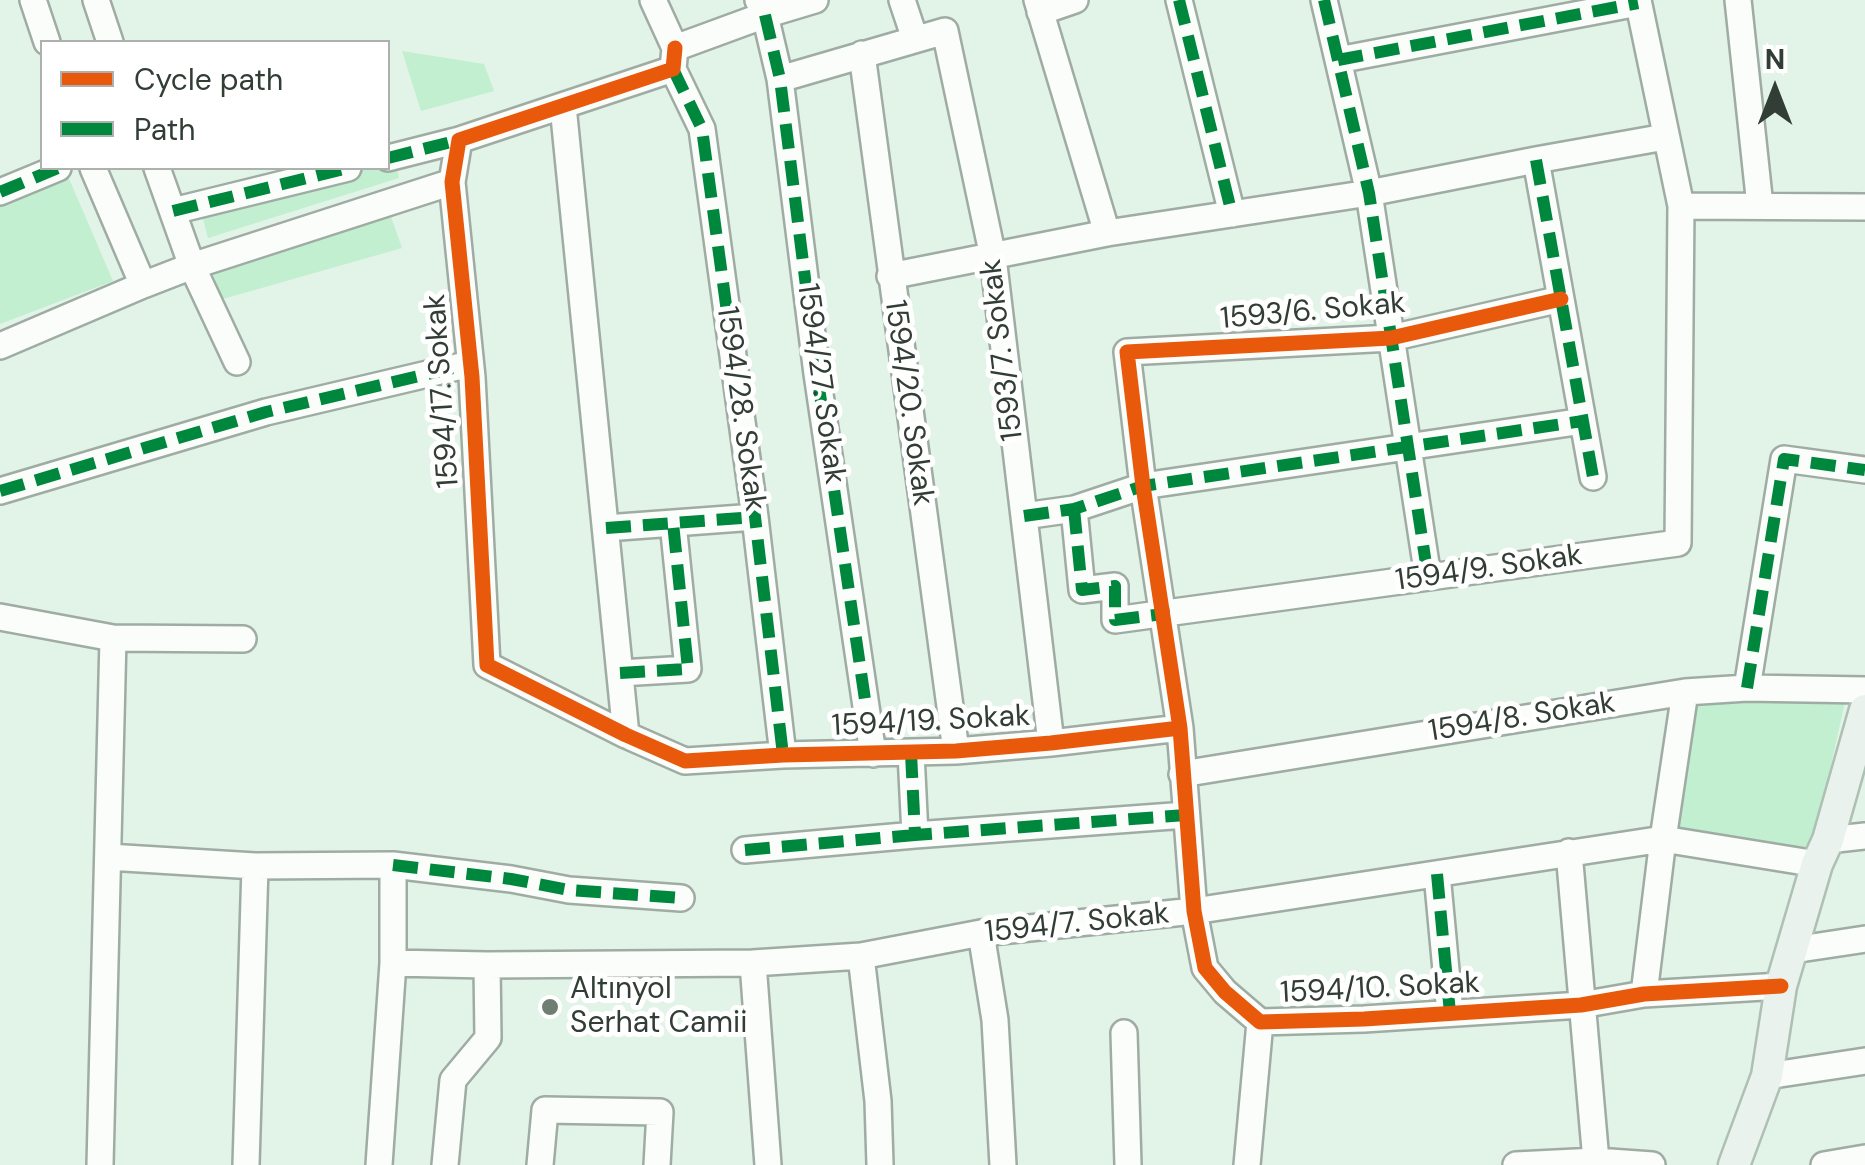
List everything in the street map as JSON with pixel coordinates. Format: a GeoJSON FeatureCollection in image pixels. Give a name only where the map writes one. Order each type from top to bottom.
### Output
{"type":"FeatureCollection","features":[{"type":"Feature","properties":{"kind":"main road"},"geometry":{"type":"LineString","coordinates":[[1734,1165],[1766,1076],[1780,986],[1865,710]]}},
{"type":"Feature","properties":{"kind":"street"},"geometry":{"type":"LineString","coordinates":[[32,0],[46,40]]}},
{"type":"Feature","properties":{"kind":"street"},"geometry":{"type":"LineString","coordinates":[[96,0],[109,40]]}},
{"type":"Feature","properties":{"kind":"street","name":"1594/28. Sokak"},"geometry":{"type":"LineString","coordinates":[[654,0],[702,128],[784,755]]}},
{"type":"Feature","properties":{"kind":"street"},"geometry":{"type":"LineString","coordinates":[[390,157],[459,140],[562,106],[674,58],[761,8],[815,0]]}},
{"type":"Feature","properties":{"kind":"street"},"geometry":{"type":"LineString","coordinates":[[780,79],[916,39],[902,0]]}},
{"type":"Feature","properties":{"kind":"street"},"geometry":{"type":"LineString","coordinates":[[1076,0],[1038,6],[1107,233]]}},
{"type":"Feature","properties":{"kind":"street"},"geometry":{"type":"LineString","coordinates":[[1179,0],[1232,214]]}},
{"type":"Feature","properties":{"kind":"street"},"geometry":{"type":"LineString","coordinates":[[1324,0],[1369,193],[1428,578]]}},
{"type":"Feature","properties":{"kind":"street"},"geometry":{"type":"LineString","coordinates":[[1738,0],[1760,206]]}},
{"type":"Feature","properties":{"kind":"street"},"geometry":{"type":"LineString","coordinates":[[1338,60],[1638,1],[1681,206],[1865,207]]}},
{"type":"Feature","properties":{"kind":"street","name":"1594/27. Sokak"},"geometry":{"type":"LineString","coordinates":[[761,8],[780,79],[817,374],[872,754]]}},
{"type":"Feature","properties":{"kind":"street","name":"1593/7. Sokak"},"geometry":{"type":"LineString","coordinates":[[916,39],[945,31],[992,257],[1051,743]]}},
{"type":"Feature","properties":{"kind":"street","name":"1594/20. Sokak"},"geometry":{"type":"LineString","coordinates":[[862,54],[956,751]]}},
{"type":"Feature","properties":{"kind":"street"},"geometry":{"type":"LineString","coordinates":[[562,106],[626,735]]}},
{"type":"Feature","properties":{"kind":"street"},"geometry":{"type":"LineString","coordinates":[[890,276],[1107,233],[1369,193],[1665,138]]}},
{"type":"Feature","properties":{"kind":"street","name":"1594/17. Sokak"},"geometry":{"type":"LineString","coordinates":[[459,140],[452,182],[470,364],[487,665],[684,760]]}},
{"type":"Feature","properties":{"kind":"street"},"geometry":{"type":"LineString","coordinates":[[1536,160],[1592,477]]}},
{"type":"Feature","properties":{"kind":"street"},"geometry":{"type":"LineString","coordinates":[[0,192],[53,170]]}},
{"type":"Feature","properties":{"kind":"street"},"geometry":{"type":"LineString","coordinates":[[94,170],[143,285]]}},
{"type":"Feature","properties":{"kind":"street"},"geometry":{"type":"LineString","coordinates":[[157,170],[192,266],[237,362]]}},
{"type":"Feature","properties":{"kind":"street"},"geometry":{"type":"LineString","coordinates":[[173,212],[340,170]]}},
{"type":"Feature","properties":{"kind":"street"},"geometry":{"type":"LineString","coordinates":[[0,346],[192,266],[452,182]]}},
{"type":"Feature","properties":{"kind":"street","name":"1594/9. Sokak"},"geometry":{"type":"LineString","coordinates":[[1074,509],[1082,590],[1115,586],[1115,620],[1678,543],[1681,206]]}},
{"type":"Feature","properties":{"kind":"street","name":"1593/6. Sokak"},"geometry":{"type":"LineString","coordinates":[[1127,352],[1391,338],[1561,298]]}},
{"type":"Feature","properties":{"kind":"street","name":"1594/10. Sokak"},"geometry":{"type":"LineString","coordinates":[[1127,352],[1142,486],[1180,728],[1194,911],[1205,968],[1226,992],[1260,1022],[1364,1020],[1580,1006],[1644,994],[1780,986]]}},
{"type":"Feature","properties":{"kind":"street"},"geometry":{"type":"LineString","coordinates":[[0,492],[266,412],[470,364]]}},
{"type":"Feature","properties":{"kind":"street"},"geometry":{"type":"LineString","coordinates":[[1024,516],[1074,509],[1142,486],[1582,421]]}},
{"type":"Feature","properties":{"kind":"street"},"geometry":{"type":"LineString","coordinates":[[1746,688],[1784,459],[1865,470]]}},
{"type":"Feature","properties":{"kind":"street"},"geometry":{"type":"LineString","coordinates":[[606,528],[755,517]]}},
{"type":"Feature","properties":{"kind":"street"},"geometry":{"type":"LineString","coordinates":[[620,673],[688,669],[673,523]]}},
{"type":"Feature","properties":{"kind":"street"},"geometry":{"type":"LineString","coordinates":[[0,617],[112,638],[242,639]]}},
{"type":"Feature","properties":{"kind":"street"},"geometry":{"type":"LineString","coordinates":[[100,1165],[112,638]]}},
{"type":"Feature","properties":{"kind":"street","name":"1594/8. Sokak"},"geometry":{"type":"LineString","coordinates":[[1182,774],[1685,692],[1746,688],[1865,690]]}},
{"type":"Feature","properties":{"kind":"street"},"geometry":{"type":"LineString","coordinates":[[1644,994],[1685,692]]}},
{"type":"Feature","properties":{"kind":"street","name":"1594/19. Sokak"},"geometry":{"type":"LineString","coordinates":[[684,760],[956,751],[1180,728]]}},
{"type":"Feature","properties":{"kind":"street"},"geometry":{"type":"LineString","coordinates":[[911,753],[915,835]]}},
{"type":"Feature","properties":{"kind":"street"},"geometry":{"type":"LineString","coordinates":[[745,850],[1186,815]]}},
{"type":"Feature","properties":{"kind":"street","name":"1594/7. Sokak"},"geometry":{"type":"LineString","coordinates":[[392,963],[753,963],[860,956],[981,933],[1194,911],[1663,839],[1823,852],[1865,836]]}},
{"type":"Feature","properties":{"kind":"street"},"geometry":{"type":"LineString","coordinates":[[1569,852],[1596,1161]]}},
{"type":"Feature","properties":{"kind":"street"},"geometry":{"type":"LineString","coordinates":[[108,858],[255,866],[392,866],[569,890],[681,898]]}},
{"type":"Feature","properties":{"kind":"street"},"geometry":{"type":"LineString","coordinates":[[246,1165],[255,866]]}},
{"type":"Feature","properties":{"kind":"street"},"geometry":{"type":"LineString","coordinates":[[379,1165],[392,963],[392,866]]}},
{"type":"Feature","properties":{"kind":"street"},"geometry":{"type":"LineString","coordinates":[[1437,874],[1450,1014]]}},
{"type":"Feature","properties":{"kind":"street"},"geometry":{"type":"LineString","coordinates":[[981,933],[995,1020],[1002,1165]]}},
{"type":"Feature","properties":{"kind":"street"},"geometry":{"type":"LineString","coordinates":[[1793,950],[1865,939]]}},
{"type":"Feature","properties":{"kind":"street"},"geometry":{"type":"LineString","coordinates":[[860,956],[878,1101],[880,1165]]}},
{"type":"Feature","properties":{"kind":"street"},"geometry":{"type":"LineString","coordinates":[[753,963],[768,1165]]}},
{"type":"Feature","properties":{"kind":"street"},"geometry":{"type":"LineString","coordinates":[[445,1165],[453,1080],[488,1038],[487,965]]}},
{"type":"Feature","properties":{"kind":"street"},"geometry":{"type":"LineString","coordinates":[[1247,1165],[1260,1022]]}},
{"type":"Feature","properties":{"kind":"street"},"geometry":{"type":"LineString","coordinates":[[1124,1032],[1128,1165]]}},
{"type":"Feature","properties":{"kind":"street"},"geometry":{"type":"LineString","coordinates":[[1766,1076],[1865,1062]]}},
{"type":"Feature","properties":{"kind":"street"},"geometry":{"type":"LineString","coordinates":[[540,1165],[545,1110],[660,1112],[657,1165]]}},
{"type":"Feature","properties":{"kind":"street"},"geometry":{"type":"LineString","coordinates":[[1824,1165],[1865,1158]]}},
{"type":"Feature","properties":{"kind":"street"},"geometry":{"type":"LineString","coordinates":[[1516,1165],[1596,1161],[1652,1165]]}},
{"type":"Feature","properties":{"kind":"green space"},"geometry":{"type":"Polygon","coordinates":[[[402,51],[484,64],[494,91],[421,111],[402,51]]]}},
{"type":"Feature","properties":{"kind":"green space"},"geometry":{"type":"Polygon","coordinates":[[[390,142],[399,178],[208,238],[198,200],[299,170],[390,170],[390,142]]]}},
{"type":"Feature","properties":{"kind":"green space"},"geometry":{"type":"Polygon","coordinates":[[[67,174],[113,281],[0,324],[0,202],[67,174]]]}},
{"type":"Feature","properties":{"kind":"green space"},"geometry":{"type":"Polygon","coordinates":[[[390,214],[402,248],[223,299],[210,267],[390,214]]]}},
{"type":"Feature","properties":{"kind":"green space"},"geometry":{"type":"Polygon","coordinates":[[[1691,697],[1846,697],[1811,856],[1673,829],[1691,697]]]}},
{"type":"Feature","properties":{"kind":"marked path"},"geometry":{"type":"LineString","coordinates":[[1179,0],[1232,214]]}},
{"type":"Feature","properties":{"kind":"marked path"},"geometry":{"type":"LineString","coordinates":[[1324,0],[1369,193],[1428,577]]}},
{"type":"Feature","properties":{"kind":"marked path"},"geometry":{"type":"LineString","coordinates":[[1338,60],[1638,3]]}},
{"type":"Feature","properties":{"kind":"marked path"},"geometry":{"type":"LineString","coordinates":[[765,15],[780,79],[817,374],[873,754]]}},
{"type":"Feature","properties":{"kind":"marked path"},"geometry":{"type":"LineString","coordinates":[[673,69],[702,129],[783,755]]}},
{"type":"Feature","properties":{"kind":"marked path"},"geometry":{"type":"LineString","coordinates":[[390,157],[459,140]]}},
{"type":"Feature","properties":{"kind":"marked path"},"geometry":{"type":"LineString","coordinates":[[1536,160],[1593,477]]}},
{"type":"Feature","properties":{"kind":"marked path"},"geometry":{"type":"LineString","coordinates":[[0,192],[53,170]]}},
{"type":"Feature","properties":{"kind":"marked path"},"geometry":{"type":"LineString","coordinates":[[173,211],[340,170]]}},
{"type":"Feature","properties":{"kind":"marked path"},"geometry":{"type":"LineString","coordinates":[[0,491],[266,412],[470,364]]}},
{"type":"Feature","properties":{"kind":"marked path"},"geometry":{"type":"LineString","coordinates":[[1024,516],[1074,509],[1143,486],[1583,421]]}},
{"type":"Feature","properties":{"kind":"marked path"},"geometry":{"type":"LineString","coordinates":[[1747,688],[1784,459],[1865,470]]}},
{"type":"Feature","properties":{"kind":"marked path"},"geometry":{"type":"LineString","coordinates":[[1074,509],[1082,590],[1115,586],[1115,620],[1164,614],[1163,607]]}},
{"type":"Feature","properties":{"kind":"marked path"},"geometry":{"type":"LineString","coordinates":[[606,528],[755,517]]}},
{"type":"Feature","properties":{"kind":"marked path"},"geometry":{"type":"LineString","coordinates":[[620,673],[688,669],[673,523]]}},
{"type":"Feature","properties":{"kind":"marked path"},"geometry":{"type":"LineString","coordinates":[[911,753],[915,835],[1186,815]]}},
{"type":"Feature","properties":{"kind":"marked path"},"geometry":{"type":"LineString","coordinates":[[745,850],[915,835]]}},
{"type":"Feature","properties":{"kind":"marked path"},"geometry":{"type":"LineString","coordinates":[[393,865],[569,890],[681,898]]}},
{"type":"Feature","properties":{"kind":"marked path"},"geometry":{"type":"LineString","coordinates":[[1437,874],[1450,1013]]}},
{"type":"Feature","properties":{"kind":"cycle path"},"geometry":{"type":"LineString","coordinates":[[675,48],[673,69],[459,140],[452,182],[472,377],[487,665],[685,761],[956,751],[1180,728]]}},
{"type":"Feature","properties":{"kind":"cycle path"},"geometry":{"type":"LineString","coordinates":[[1561,299],[1391,338],[1127,352],[1180,728],[1194,911],[1205,968],[1225,992],[1260,1022],[1581,1005],[1644,994],[1781,986]]}},
{"type":"Feature","properties":{"kind":"place","name":"Altınyol Serhat Camii"},"geometry":{"type":"Point","coordinates":[550,1007]}}]}
